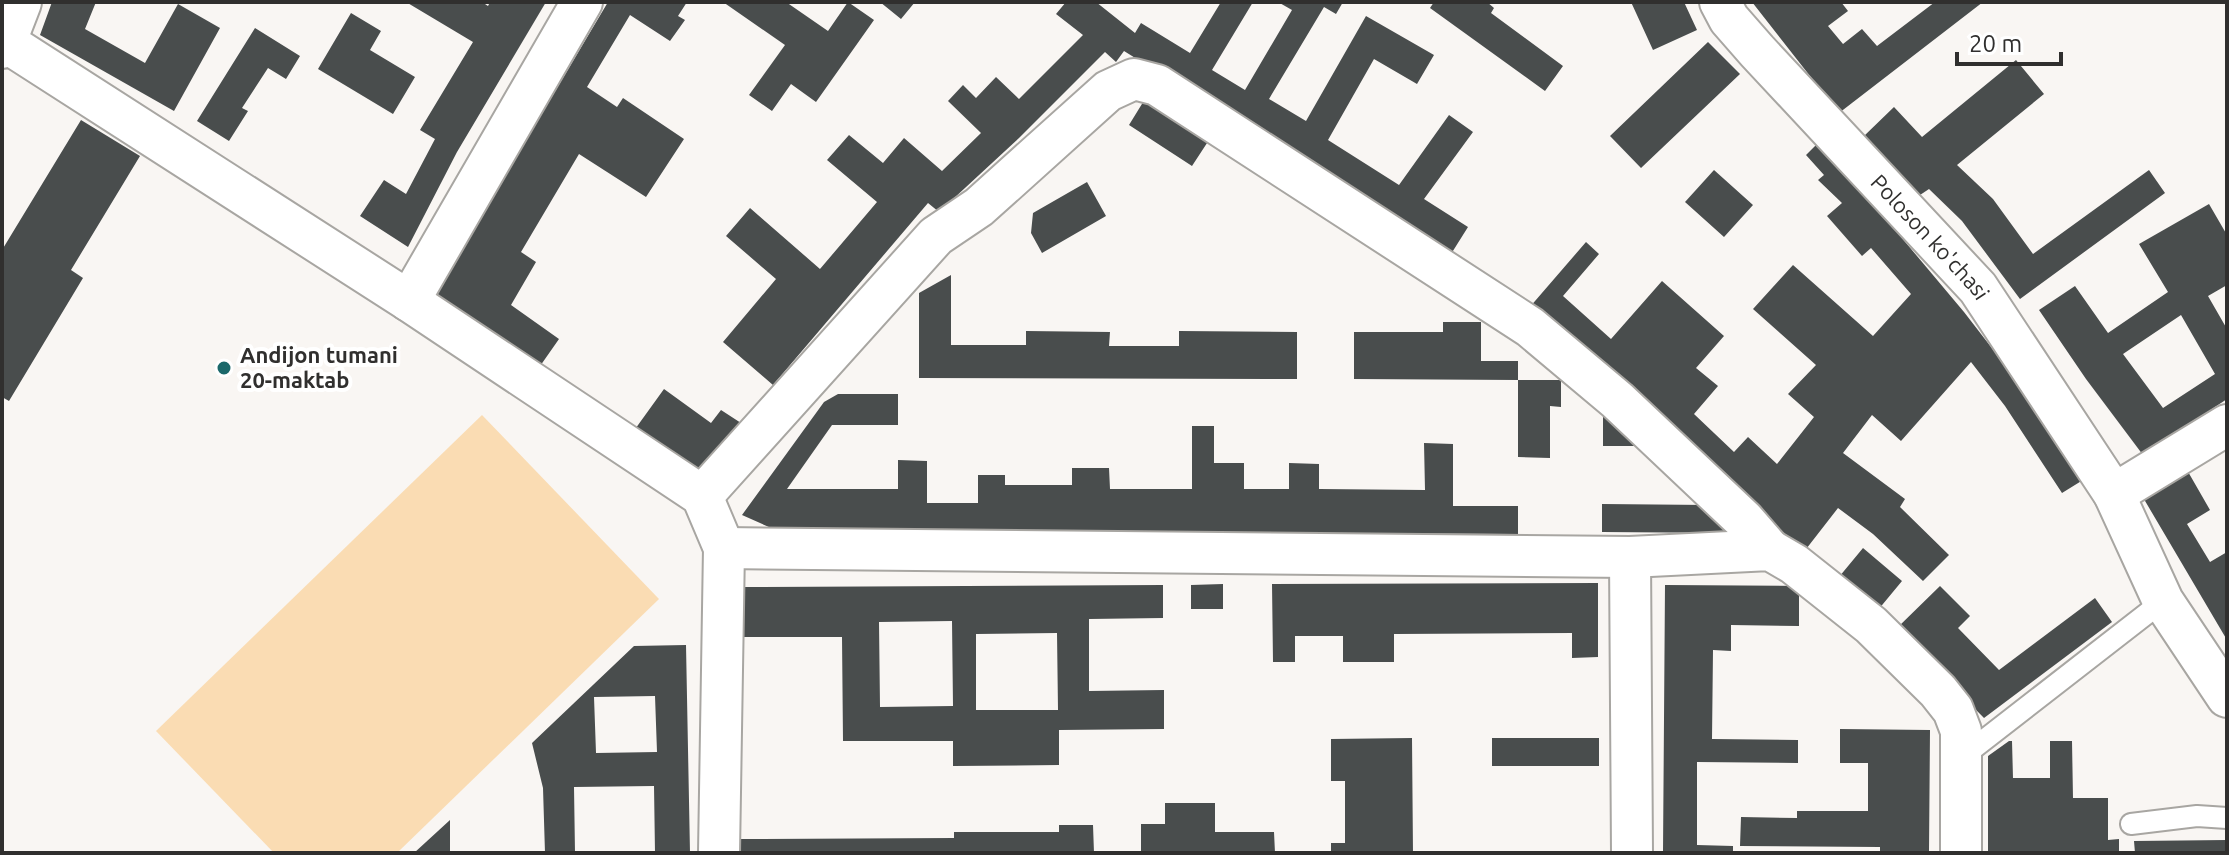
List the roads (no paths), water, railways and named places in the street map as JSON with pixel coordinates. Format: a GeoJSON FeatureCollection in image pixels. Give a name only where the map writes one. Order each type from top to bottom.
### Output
{"type":"FeatureCollection","features":[{"type":"Feature","properties":{"kind":"street"},"geometry":{"type":"LineString","coordinates":[[409,301],[582,2]]}},
{"type":"Feature","properties":{"kind":"street","name":"Poloson ko'chasi"},"geometry":{"type":"LineString","coordinates":[[1720,2],[1729,19],[1978,288],[2114,494],[2163,601],[2227,697]]}},
{"type":"Feature","properties":{"kind":"street"},"geometry":{"type":"LineString","coordinates":[[8,30],[702,496],[724,548],[719,853]]}},
{"type":"Feature","properties":{"kind":"street"},"geometry":{"type":"LineString","coordinates":[[702,496],[936,236],[979,207],[1108,91],[1134,79],[1157,85],[1530,327],[1617,400],[1744,520],[1770,550],[1794,564],[1871,625],[1953,710],[1961,731],[1961,853]]}},
{"type":"Feature","properties":{"kind":"street"},"geometry":{"type":"LineString","coordinates":[[2114,494],[2227,425]]}},
{"type":"Feature","properties":{"kind":"street"},"geometry":{"type":"LineString","coordinates":[[724,548],[1630,557],[1770,550]]}},
{"type":"Feature","properties":{"kind":"street"},"geometry":{"type":"LineString","coordinates":[[1630,557],[1632,853]]}},
{"type":"Feature","properties":{"kind":"lane"},"geometry":{"type":"LineString","coordinates":[[1961,758],[2163,601]]}},
{"type":"Feature","properties":{"kind":"lane"},"geometry":{"type":"LineString","coordinates":[[2131,824],[2197,816],[2227,818]]}},
{"type":"Feature","properties":{"kind":"place","name":"Andijon tumani 20-maktab"},"geometry":{"type":"Point","coordinates":[224,368]}}]}
